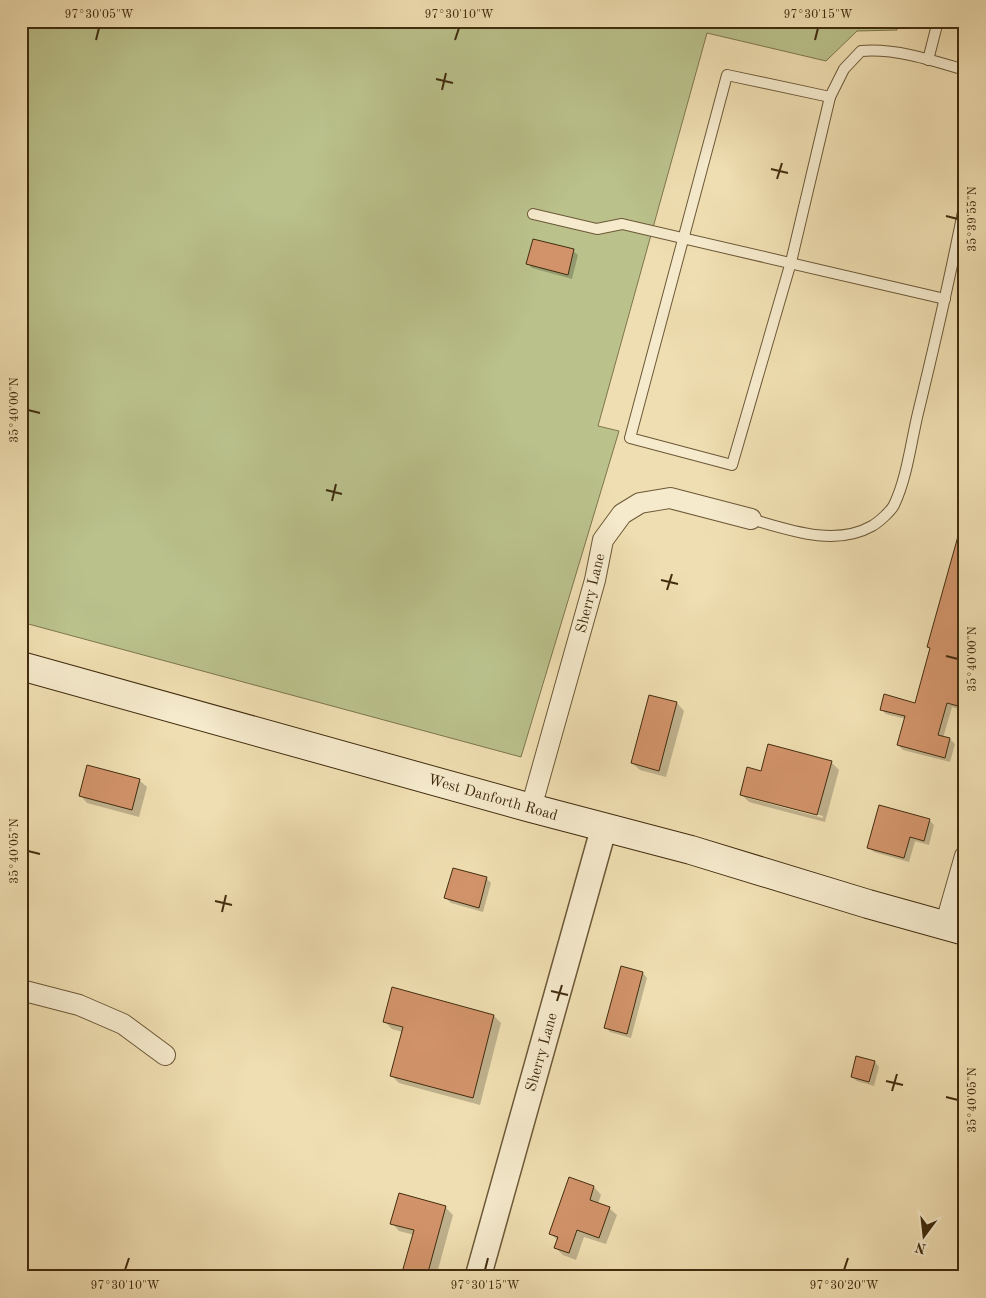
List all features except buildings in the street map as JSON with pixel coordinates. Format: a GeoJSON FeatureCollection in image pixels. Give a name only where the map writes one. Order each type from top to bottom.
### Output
{"type":"FeatureCollection","features":[{"type":"Feature","properties":{"kind":"main road","name":"West Danforth Road"},"geometry":{"type":"LineString","coordinates":[[21,666],[531,808],[691,850],[868,904],[955,928]]}},
{"type":"Feature","properties":{"kind":"street","name":"Sherry Lane"},"geometry":{"type":"LineString","coordinates":[[531,808],[595,580],[604,540],[622,514],[640,503],[670,498],[751,519]]}},
{"type":"Feature","properties":{"kind":"street","name":"Sherry Lane"},"geometry":{"type":"LineString","coordinates":[[478,1277],[604,827]]}},
{"type":"Feature","properties":{"kind":"street"},"geometry":{"type":"LineString","coordinates":[[955,928],[965,856]]}},
{"type":"Feature","properties":{"kind":"street"},"geometry":{"type":"LineString","coordinates":[[21,990],[79,1005],[123,1024],[165,1055]]}},
{"type":"Feature","properties":{"kind":"lane"},"geometry":{"type":"LineString","coordinates":[[928,60],[938,21]]}},
{"type":"Feature","properties":{"kind":"lane"},"geometry":{"type":"LineString","coordinates":[[830,97],[727,75],[630,438],[732,465],[791,262],[830,97],[844,69],[861,51],[878,49],[965,70]]}},
{"type":"Feature","properties":{"kind":"lane"},"geometry":{"type":"LineString","coordinates":[[751,519],[796,532],[831,536],[850,534],[873,525],[894,506],[903,478],[945,299],[965,202]]}},
{"type":"Feature","properties":{"kind":"lane"},"geometry":{"type":"LineString","coordinates":[[533,214],[597,229],[622,224],[945,299]]}},
{"type":"Feature","properties":{"kind":"green space"},"geometry":{"type":"Polygon","coordinates":[[[21,21],[900,21],[897,30],[857,31],[826,61],[707,33],[598,426],[619,431],[521,757],[21,622],[21,21]]]}}]}
